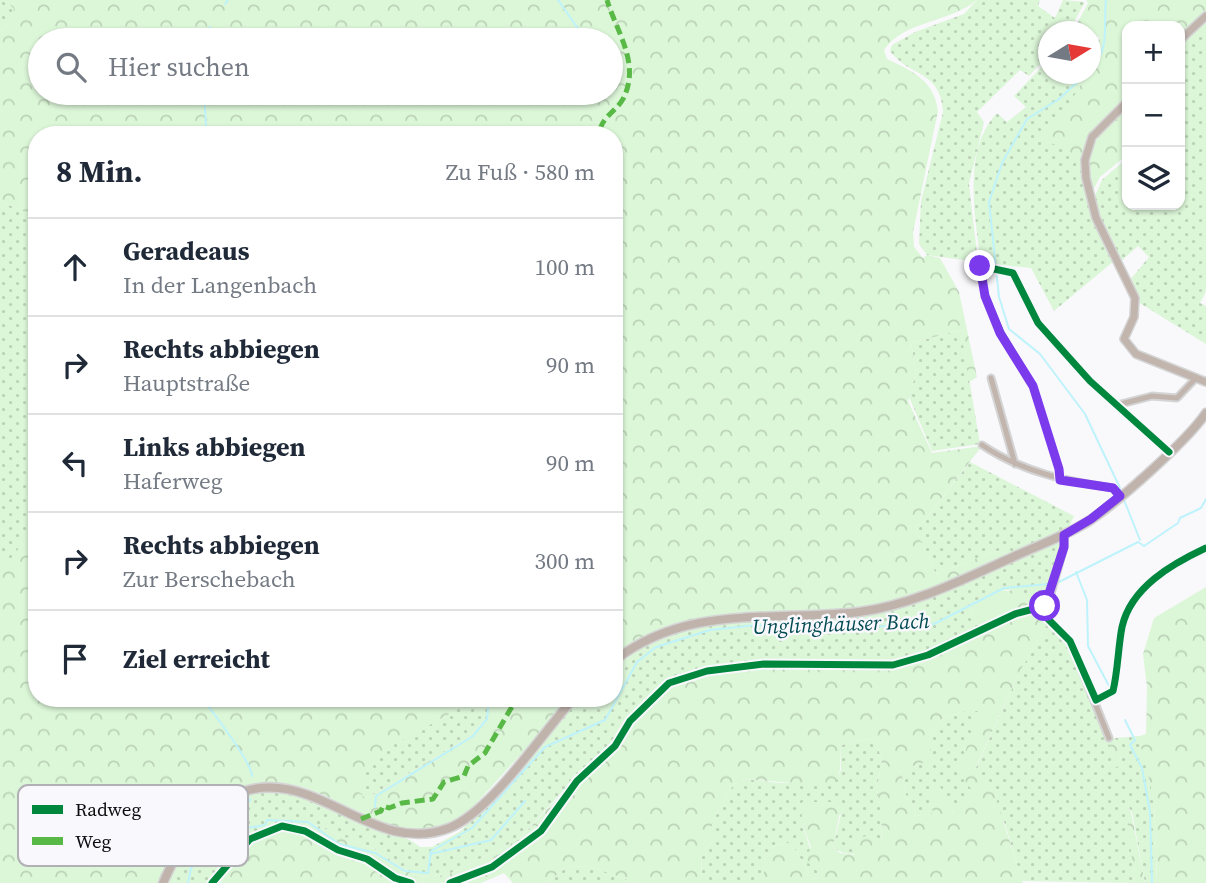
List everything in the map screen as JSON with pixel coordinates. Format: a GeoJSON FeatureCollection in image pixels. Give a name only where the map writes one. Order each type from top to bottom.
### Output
{"type":"FeatureCollection","features":[{"type":"Feature","properties":{"kind":"main road"},"geometry":{"type":"LineString","coordinates":[[623,655],[647,640],[687,623],[734,616],[878,609],[970,577],[1064,535],[1091,519],[1169,452],[1206,413]]}},
{"type":"Feature","properties":{"kind":"main road"},"geometry":{"type":"LineString","coordinates":[[248,791],[266,788],[307,794],[397,832],[425,834],[452,827],[481,807],[566,707]]}},
{"type":"Feature","properties":{"kind":"main road"},"geometry":{"type":"LineString","coordinates":[[163,883],[172,866]]}},
{"type":"Feature","properties":{"kind":"street"},"geometry":{"type":"LineString","coordinates":[[1185,35],[1206,16]]}},
{"type":"Feature","properties":{"kind":"street"},"geometry":{"type":"LineString","coordinates":[[1122,107],[1092,136],[1085,160],[1086,178],[1096,218],[1135,299],[1134,317],[1124,339],[1136,354],[1206,382]]}},
{"type":"Feature","properties":{"kind":"street"},"geometry":{"type":"LineString","coordinates":[[1060,480],[1033,386],[1000,333],[985,296],[980,266],[1013,273],[1038,323],[1090,381],[1169,452]]}},
{"type":"Feature","properties":{"kind":"street"},"geometry":{"type":"LineString","coordinates":[[991,378],[1015,464]]}},
{"type":"Feature","properties":{"kind":"street"},"geometry":{"type":"LineString","coordinates":[[1117,405],[1152,396],[1177,398],[1196,378]]}},
{"type":"Feature","properties":{"kind":"street"},"geometry":{"type":"LineString","coordinates":[[982,445],[1015,464],[1060,480],[1113,488],[1120,496]]}},
{"type":"Feature","properties":{"kind":"street"},"geometry":{"type":"LineString","coordinates":[[1064,535],[1064,547],[1050,588],[1045,615],[1070,641],[1109,737]]}},
{"type":"Feature","properties":{"kind":"street"},"geometry":{"type":"LineString","coordinates":[[1096,700],[1113,691],[1123,624],[1136,597],[1175,565],[1206,548]]}},
{"type":"Feature","properties":{"kind":"green space"},"geometry":{"type":"Polygon","coordinates":[[[0,0],[6,0],[15,8],[9,24],[0,31],[0,0]]]}},
{"type":"Feature","properties":{"kind":"green space"},"geometry":{"type":"Polygon","coordinates":[[[6,0],[977,0],[966,8],[903,33],[884,50],[887,59],[927,84],[936,100],[938,111],[913,232],[914,247],[923,258],[927,255],[940,258],[959,292],[977,377],[969,382],[961,330],[911,343],[916,372],[908,401],[932,453],[982,446],[916,531],[936,574],[996,551],[1008,554],[942,584],[890,602],[840,610],[739,613],[706,617],[674,624],[643,637],[623,650],[623,126],[28,126],[28,213],[0,201],[0,31],[9,24],[14,9],[6,0]]]}},
{"type":"Feature","properties":{"kind":"green space"},"geometry":{"type":"Polygon","coordinates":[[[977,0],[1040,0],[1038,6],[1055,18],[1063,0],[1085,2],[1075,21],[1038,21],[1038,67],[1029,76],[1020,70],[977,112],[984,122],[969,184],[978,262],[927,255],[919,244],[921,201],[943,112],[941,98],[930,81],[906,66],[890,51],[892,45],[915,32],[964,14],[977,0]]]}},
{"type":"Feature","properties":{"kind":"green space"},"geometry":{"type":"Polygon","coordinates":[[[1086,0],[1206,0],[1206,16],[1185,30],[1185,21],[1122,21],[1122,104],[1089,135],[1083,161],[1035,135],[1062,115],[1082,84],[1101,84],[1101,21],[1078,21],[1088,3],[1086,0]]]}},
{"type":"Feature","properties":{"kind":"green space"},"geometry":{"type":"Polygon","coordinates":[[[1206,19],[1206,291],[1200,303],[1206,306],[1206,344],[1138,302],[1129,281],[1149,257],[1138,246],[1119,263],[1093,200],[1102,180],[1122,162],[1122,210],[1185,210],[1185,38],[1206,19]]]}},
{"type":"Feature","properties":{"kind":"green space"},"geometry":{"type":"Polygon","coordinates":[[[1038,71],[1038,84],[1082,84],[1049,143],[1061,144],[1083,161],[1084,178],[1114,261],[1054,311],[1031,268],[981,263],[974,205],[975,165],[986,128],[997,113],[1007,122],[1026,107],[1014,96],[1038,71]]]}},
{"type":"Feature","properties":{"kind":"green space"},"geometry":{"type":"Polygon","coordinates":[[[1122,109],[1122,159],[1100,177],[1091,194],[1091,153],[1108,124],[1122,109]]]}},
{"type":"Feature","properties":{"kind":"green space"},"geometry":{"type":"Polygon","coordinates":[[[0,201],[28,213],[28,536],[10,561],[0,553],[0,201]]]}},
{"type":"Feature","properties":{"kind":"green space"},"geometry":{"type":"Polygon","coordinates":[[[961,330],[980,444],[932,451],[909,397],[916,372],[911,343],[961,330]]]}},
{"type":"Feature","properties":{"kind":"green space"},"geometry":{"type":"Polygon","coordinates":[[[970,462],[1074,516],[1068,529],[1008,554],[996,551],[936,574],[916,531],[970,462]]]}},
{"type":"Feature","properties":{"kind":"green space"},"geometry":{"type":"Polygon","coordinates":[[[28,535],[28,707],[457,707],[453,712],[373,756],[358,791],[366,799],[469,737],[488,714],[488,707],[564,707],[473,807],[455,819],[428,829],[400,828],[305,788],[279,783],[248,787],[18,785],[18,866],[166,866],[158,883],[0,883],[0,553],[10,560],[28,535]]]}},
{"type":"Feature","properties":{"kind":"green space"},"geometry":{"type":"Polygon","coordinates":[[[1055,542],[1062,545],[1041,609],[1016,614],[1029,609],[1022,590],[1001,590],[969,605],[981,630],[928,654],[893,665],[764,663],[574,779],[518,840],[447,875],[417,877],[374,849],[311,823],[280,823],[248,836],[248,794],[259,791],[282,791],[307,797],[420,847],[432,847],[461,831],[572,707],[623,707],[623,660],[659,637],[697,625],[888,610],[1055,542]]]}},
{"type":"Feature","properties":{"kind":"green space"},"geometry":{"type":"Polygon","coordinates":[[[1206,587],[1206,883],[1157,883],[1154,799],[1140,743],[1140,736],[1146,734],[1147,687],[1143,654],[1154,618],[1206,587]]]}},
{"type":"Feature","properties":{"kind":"green space"},"geometry":{"type":"Polygon","coordinates":[[[1022,589],[1029,609],[1022,613],[1041,609],[1047,624],[1019,673],[975,769],[994,792],[1023,883],[764,883],[764,859],[771,847],[788,843],[812,878],[817,879],[818,872],[805,860],[811,847],[802,824],[802,802],[842,802],[833,847],[840,853],[854,855],[855,838],[873,835],[875,847],[881,847],[882,815],[877,790],[882,759],[874,738],[841,745],[840,770],[836,782],[805,784],[744,779],[733,785],[712,822],[712,842],[702,852],[701,883],[636,883],[590,866],[567,867],[546,883],[513,883],[504,873],[481,883],[208,883],[222,866],[248,866],[248,836],[280,823],[311,823],[374,849],[417,877],[447,875],[518,840],[667,683],[764,663],[893,665],[928,654],[1016,615],[1007,591],[1022,589]],[[964,711],[942,719],[930,735],[931,760],[901,770],[907,799],[911,800],[916,816],[933,813],[929,791],[938,782],[954,815],[972,790],[959,773],[974,723],[980,718],[978,711],[964,711]]]}},
{"type":"Feature","properties":{"kind":"green space"},"geometry":{"type":"Polygon","coordinates":[[[1001,590],[1007,591],[1016,614],[981,630],[969,605],[1001,590]]]}},
{"type":"Feature","properties":{"kind":"green space"},"geometry":{"type":"Polygon","coordinates":[[[1047,624],[1064,638],[1122,764],[1115,738],[1140,736],[1154,799],[1157,883],[1145,883],[1132,812],[1126,804],[1135,883],[1022,881],[1005,824],[975,770],[1019,673],[1047,624]]]}},
{"type":"Feature","properties":{"kind":"green space"},"geometry":{"type":"Polygon","coordinates":[[[457,707],[488,707],[488,714],[469,737],[366,799],[358,791],[372,756],[453,712],[457,707]]]}},
{"type":"Feature","properties":{"kind":"green space"},"geometry":{"type":"Polygon","coordinates":[[[964,711],[978,711],[981,718],[973,790],[955,816],[948,804],[933,813],[916,816],[911,800],[907,799],[901,770],[930,760],[930,735],[942,719],[964,711]]]}},
{"type":"Feature","properties":{"kind":"green space"},"geometry":{"type":"Polygon","coordinates":[[[874,738],[882,759],[877,790],[882,815],[881,847],[851,854],[833,847],[841,814],[802,824],[818,872],[817,879],[812,878],[788,843],[771,847],[764,860],[764,883],[701,883],[702,852],[712,842],[712,822],[733,785],[744,779],[779,783],[835,782],[841,770],[841,745],[874,738]]]}},
{"type":"Feature","properties":{"kind":"green space"},"geometry":{"type":"Polygon","coordinates":[[[1107,738],[1115,738],[1122,764],[1115,768],[1107,738]]]}},
{"type":"Feature","properties":{"kind":"green space"},"geometry":{"type":"Polygon","coordinates":[[[1125,802],[1131,812],[1145,883],[1135,883],[1125,802]]]}},
{"type":"Feature","properties":{"kind":"green space"},"geometry":{"type":"Polygon","coordinates":[[[175,866],[222,866],[208,883],[167,883],[175,866]]]}},
{"type":"Feature","properties":{"kind":"green space"},"geometry":{"type":"Polygon","coordinates":[[[590,866],[636,883],[546,883],[567,867],[590,866]]]}},
{"type":"Feature","properties":{"kind":"waterway"},"geometry":{"type":"LineString","coordinates":[[225,4],[228,0]]}},
{"type":"Feature","properties":{"kind":"waterway"},"geometry":{"type":"LineString","coordinates":[[558,0],[578,28]]}},
{"type":"Feature","properties":{"kind":"waterway"},"geometry":{"type":"LineString","coordinates":[[1101,54],[1105,37],[1106,0]]}},
{"type":"Feature","properties":{"kind":"waterway"},"geometry":{"type":"LineString","coordinates":[[1075,84],[1059,99],[1027,119],[1002,163],[989,202],[999,297],[1009,329],[1040,354],[1085,414],[1120,488]]}},
{"type":"Feature","properties":{"kind":"waterway"},"geometry":{"type":"LineString","coordinates":[[205,105],[206,126]]}},
{"type":"Feature","properties":{"kind":"waterway"},"geometry":{"type":"LineString","coordinates":[[1055,584],[1138,542],[1144,546],[1178,523],[1180,518],[1201,508],[1206,499]]}},
{"type":"Feature","properties":{"kind":"waterway"},"geometry":{"type":"LineString","coordinates":[[1124,500],[1140,540]]}},
{"type":"Feature","properties":{"kind":"waterway"},"geometry":{"type":"LineString","coordinates":[[1076,572],[1087,600],[1088,646],[1109,686]]}},
{"type":"Feature","properties":{"kind":"waterway","name":"Unglinghäuser Bach"},"geometry":{"type":"LineString","coordinates":[[623,687],[637,662],[656,647],[710,630],[756,625],[821,629],[934,624],[1004,588],[1049,584]]}},
{"type":"Feature","properties":{"kind":"waterway"},"geometry":{"type":"LineString","coordinates":[[209,707],[239,749],[252,776]]}},
{"type":"Feature","properties":{"kind":"waterway"},"geometry":{"type":"LineString","coordinates":[[375,807],[376,796],[473,736],[487,719],[488,707]]}},
{"type":"Feature","properties":{"kind":"waterway","name":"Unglinghäuser Bach"},"geometry":{"type":"LineString","coordinates":[[248,828],[265,825],[267,820],[308,822],[339,844],[375,853],[405,871],[428,873],[431,851],[472,828],[545,747],[605,720],[612,707]]}},
{"type":"Feature","properties":{"kind":"waterway"},"geometry":{"type":"LineString","coordinates":[[1125,720],[1135,740],[1130,745],[1142,768],[1150,812],[1152,883]]}},
{"type":"Feature","properties":{"kind":"waterway"},"geometry":{"type":"LineString","coordinates":[[430,854],[491,840],[525,801]]}},
{"type":"Feature","properties":{"kind":"waterway","name":"Unglinghäuser Bach"},"geometry":{"type":"LineString","coordinates":[[188,883],[193,866]]}},
{"type":"Feature","properties":{"kind":"marked path"},"geometry":{"type":"LineString","coordinates":[[607,0],[617,28]]}},
{"type":"Feature","properties":{"kind":"marked path"},"geometry":{"type":"LineString","coordinates":[[623,44],[630,73],[623,99]]}},
{"type":"Feature","properties":{"kind":"marked path"},"geometry":{"type":"LineString","coordinates":[[602,126],[618,105]]}},
{"type":"Feature","properties":{"kind":"marked path"},"geometry":{"type":"LineString","coordinates":[[361,819],[381,811],[383,806],[389,808],[402,803],[433,799],[444,782],[464,776],[468,766],[485,753],[512,707]]}},
{"type":"Feature","properties":{"kind":"cycle path"},"geometry":{"type":"LineString","coordinates":[[1060,480],[1033,386],[1001,333],[985,296],[980,266],[1013,273],[1038,323],[1090,381],[1169,452]]}},
{"type":"Feature","properties":{"kind":"cycle path"},"geometry":{"type":"LineString","coordinates":[[450,883],[492,867],[541,831],[577,781],[615,746],[630,721],[669,683],[707,671],[764,664],[893,665],[928,655],[1015,614],[1045,606],[1047,618],[1070,641],[1096,700],[1113,691],[1122,627],[1134,600],[1167,569],[1206,548]]}},
{"type":"Feature","properties":{"kind":"cycle path"},"geometry":{"type":"LineString","coordinates":[[248,841],[282,826],[305,831],[338,850],[367,859],[395,878],[411,883]]}},
{"type":"Feature","properties":{"kind":"cycle path"},"geometry":{"type":"LineString","coordinates":[[212,883],[227,866]]}},
{"type":"Feature","properties":{"kind":"route"},"geometry":{"type":"LineString","coordinates":[[980,266],[985,296],[1000,333],[1033,386],[1060,480],[1113,488],[1120,496],[1091,519],[1064,535],[1064,547],[1045,606]]}}]}
